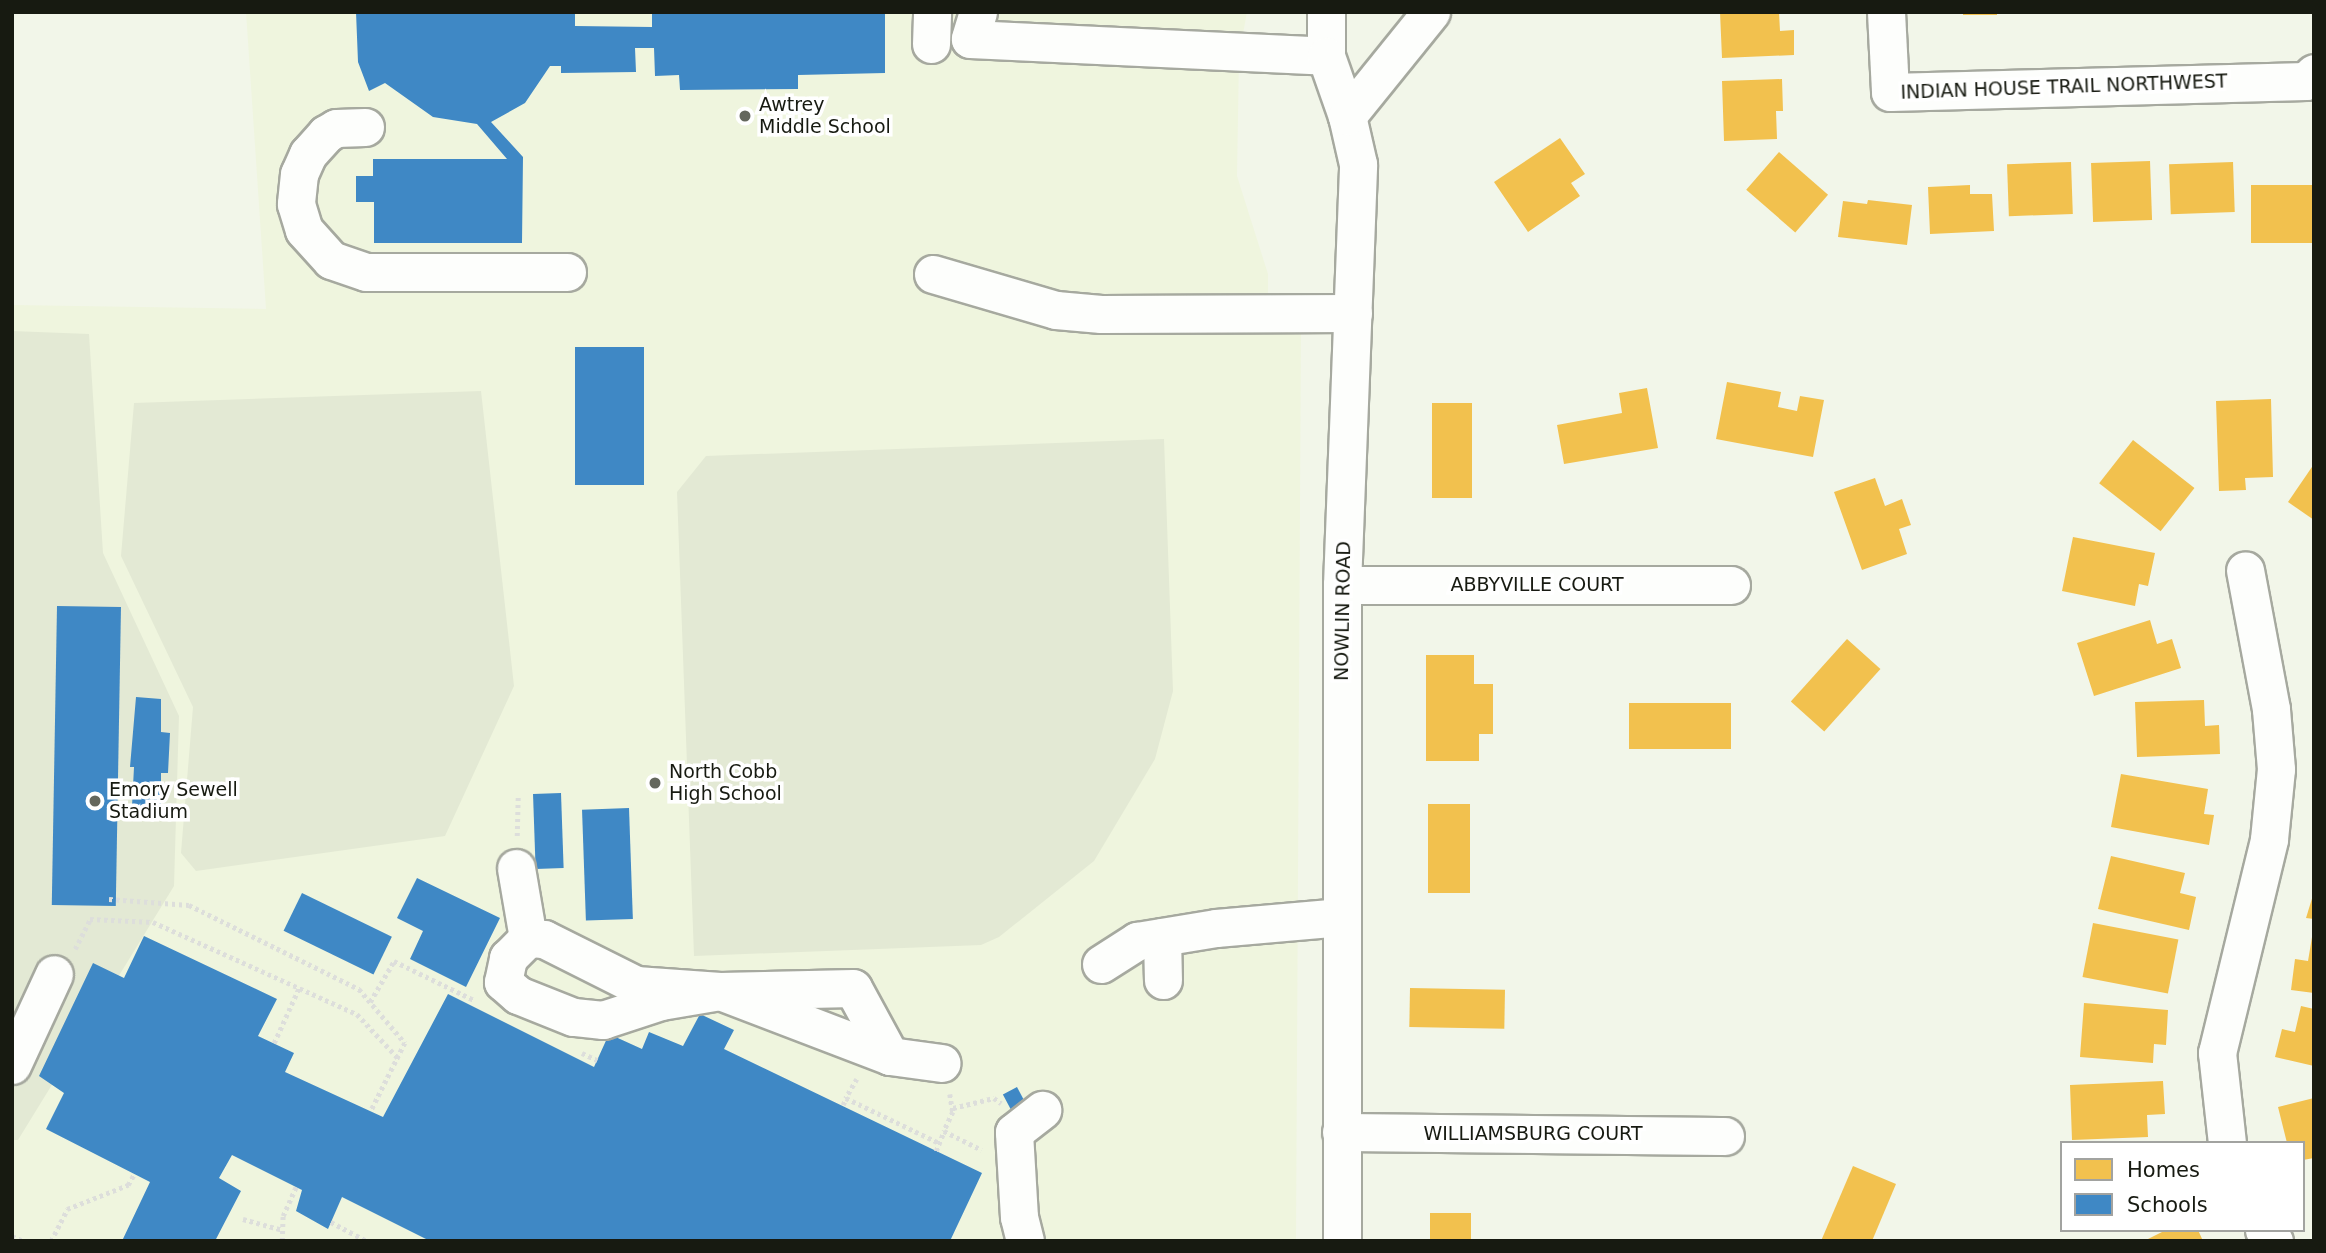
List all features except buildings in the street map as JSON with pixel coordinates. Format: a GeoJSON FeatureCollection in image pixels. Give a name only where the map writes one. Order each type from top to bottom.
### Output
{"type":"FeatureCollection","features":[{"type":"Feature","properties":{"kind":"street"},"geometry":{"type":"LineString","coordinates":[[978,12],[970,39],[1326,56]]}},
{"type":"Feature","properties":{"kind":"street","name":"NOWLIN ROAD"},"geometry":{"type":"LineString","coordinates":[[1326,12],[1326,56],[1347,117],[1358,164],[1342,585],[1342,1241]]}},
{"type":"Feature","properties":{"kind":"street"},"geometry":{"type":"LineString","coordinates":[[1347,117],[1431,12]]}},
{"type":"Feature","properties":{"kind":"street","name":"INDIAN HOUSE TRAIL NORTHWEST"},"geometry":{"type":"LineString","coordinates":[[1886,12],[1890,92],[2306,81],[2314,73]]}},
{"type":"Feature","properties":{"kind":"street"},"geometry":{"type":"LineString","coordinates":[[365,127],[337,128],[326,134],[308,154],[299,174],[296,204],[304,230],[331,260],[366,272],[567,272]]}},
{"type":"Feature","properties":{"kind":"street"},"geometry":{"type":"LineString","coordinates":[[933,274],[1056,310],[1090,313],[1353,313]]}},
{"type":"Feature","properties":{"kind":"street"},"geometry":{"type":"LineString","coordinates":[[2227,1141],[2217,1053],[2269,839],[2276,769],[2272,709],[2245,570]]}},
{"type":"Feature","properties":{"kind":"street","name":"ABBYVILLE COURT"},"geometry":{"type":"LineString","coordinates":[[1342,585],[1731,585]]}},
{"type":"Feature","properties":{"kind":"street"},"geometry":{"type":"LineString","coordinates":[[516,869],[528,938]]}},
{"type":"Feature","properties":{"kind":"street"},"geometry":{"type":"LineString","coordinates":[[1101,964],[1137,941],[1342,917]]}},
{"type":"Feature","properties":{"kind":"street"},"geometry":{"type":"LineString","coordinates":[[1162,937],[1163,980]]}},
{"type":"Feature","properties":{"kind":"street"},"geometry":{"type":"LineString","coordinates":[[879,1052],[853,988],[720,991],[636,985],[544,939],[528,938],[508,958],[503,982],[518,995],[573,1017],[603,1020],[661,1001],[720,991],[879,1052],[942,1063]]}},
{"type":"Feature","properties":{"kind":"street"},"geometry":{"type":"LineString","coordinates":[[12,1065],[54,974]]}},
{"type":"Feature","properties":{"kind":"street"},"geometry":{"type":"LineString","coordinates":[[1026,1241],[1019,1217],[1014,1132],[1042,1110]]}},
{"type":"Feature","properties":{"kind":"street","name":"WILLIAMSBURG COURT"},"geometry":{"type":"LineString","coordinates":[[1341,1132],[1725,1136]]}},
{"type":"Feature","properties":{"kind":"path"},"geometry":{"type":"LineString","coordinates":[[516,869],[518,795]]}},
{"type":"Feature","properties":{"kind":"path"},"geometry":{"type":"LineString","coordinates":[[109,898],[189,905],[359,989],[405,1042],[372,1111]]}},
{"type":"Feature","properties":{"kind":"path"},"geometry":{"type":"LineString","coordinates":[[54,974],[63,972],[90,919],[153,922],[357,1014],[398,1058]]}},
{"type":"Feature","properties":{"kind":"path"},"geometry":{"type":"LineString","coordinates":[[274,1043],[299,988]]}},
{"type":"Feature","properties":{"kind":"path"},"geometry":{"type":"LineString","coordinates":[[843,1105],[879,1052]]}},
{"type":"Feature","properties":{"kind":"path"},"geometry":{"type":"LineString","coordinates":[[936,1151],[953,1108],[942,1063]]}},
{"type":"Feature","properties":{"kind":"path"},"geometry":{"type":"LineString","coordinates":[[846,1098],[939,1143]]}},
{"type":"Feature","properties":{"kind":"path"},"geometry":{"type":"LineString","coordinates":[[953,1108],[994,1098],[1001,1104],[1007,1101]]}},
{"type":"Feature","properties":{"kind":"path"},"geometry":{"type":"LineString","coordinates":[[944,1131],[992,1154]]}},
{"type":"Feature","properties":{"kind":"path"},"geometry":{"type":"LineString","coordinates":[[51,1241],[67,1209],[128,1185],[134,1174]]}},
{"type":"Feature","properties":{"kind":"path"},"geometry":{"type":"LineString","coordinates":[[282,1241],[283,1216],[296,1187]]}},
{"type":"Feature","properties":{"kind":"path"},"geometry":{"type":"LineString","coordinates":[[243,1219],[283,1230]]}},
{"type":"Feature","properties":{"kind":"path"},"geometry":{"type":"LineString","coordinates":[[331,1222],[366,1241]]}},
{"type":"Feature","properties":{"kind":"path"},"geometry":{"type":"LineString","coordinates":[[12,1236],[23,1241]]}},
{"type":"Feature","properties":{"kind":"shaded area","name":"North Cobb High School"},"geometry":{"type":"Polygon","coordinates":[[[246,12],[1247,12],[1239,56],[1237,176],[1268,274],[1268,324],[1301,325],[1296,1241],[12,1241],[12,305],[266,309],[246,12]]]}},
{"type":"Feature","properties":{"kind":"shaded area","name":"Emory Sewell Stadium"},"geometry":{"type":"Polygon","coordinates":[[[12,331],[89,334],[103,553],[179,716],[174,886],[18,1140],[12,1140],[12,331]]]}},
{"type":"Feature","properties":{"kind":"shaded area"},"geometry":{"type":"Polygon","coordinates":[[[481,391],[514,686],[445,836],[196,871],[181,853],[193,707],[121,556],[134,403],[481,391]]]}},
{"type":"Feature","properties":{"kind":"shaded area"},"geometry":{"type":"Polygon","coordinates":[[[1164,439],[1173,691],[1155,759],[1094,861],[999,937],[981,945],[694,956],[677,492],[706,456],[1164,439]]]}},
{"type":"Feature","properties":{"kind":"place","name":"Awtrey Middle School"},"geometry":{"type":"Point","coordinates":[745,116]}},
{"type":"Feature","properties":{"kind":"place","name":"North Cobb High School"},"geometry":{"type":"Point","coordinates":[655,783]}},
{"type":"Feature","properties":{"kind":"place","name":"Emory Sewell Stadium"},"geometry":{"type":"Point","coordinates":[95,801]}}]}
